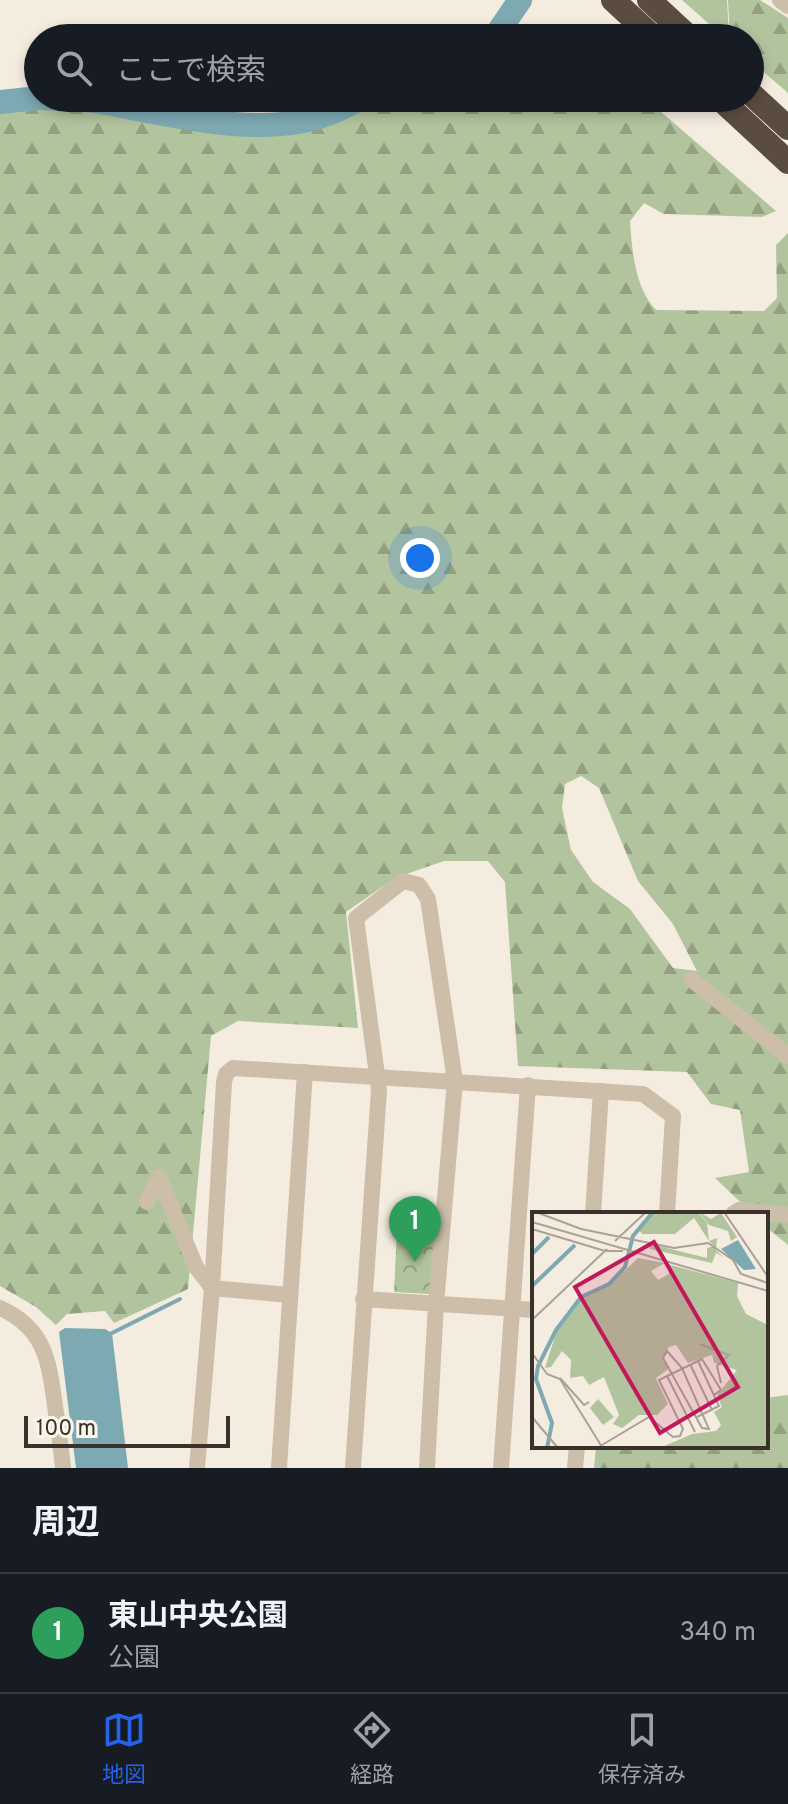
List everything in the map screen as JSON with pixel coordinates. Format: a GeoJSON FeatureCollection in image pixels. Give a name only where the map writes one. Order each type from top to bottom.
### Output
{"type":"FeatureCollection","features":[{"type":"Feature","properties":{"kind":"highway"},"geometry":{"type":"LineString","coordinates":[[613,0],[639,24]]}},
{"type":"Feature","properties":{"kind":"highway"},"geometry":{"type":"LineString","coordinates":[[649,0],[675,24]]}},
{"type":"Feature","properties":{"kind":"highway"},"geometry":{"type":"LineString","coordinates":[[764,106],[788,128]]}},
{"type":"Feature","properties":{"kind":"highway"},"geometry":{"type":"LineString","coordinates":[[734,112],[788,162]]}},
{"type":"Feature","properties":{"kind":"street"},"geometry":{"type":"LineString","coordinates":[[780,0],[788,6]]}},
{"type":"Feature","properties":{"kind":"street"},"geometry":{"type":"LineString","coordinates":[[353,1468],[379,1090],[356,918],[403,881],[419,885],[428,899],[455,1081],[436,1304],[427,1468]]}},
{"type":"Feature","properties":{"kind":"street"},"geometry":{"type":"LineString","coordinates":[[692,980],[788,1056]]}},
{"type":"Feature","properties":{"kind":"street"},"geometry":{"type":"LineString","coordinates":[[197,1468],[226,1074],[233,1068],[643,1094],[673,1116],[667,1212]]}},
{"type":"Feature","properties":{"kind":"street"},"geometry":{"type":"LineString","coordinates":[[279,1468],[305,1072]]}},
{"type":"Feature","properties":{"kind":"street"},"geometry":{"type":"LineString","coordinates":[[501,1468],[528,1085]]}},
{"type":"Feature","properties":{"kind":"street"},"geometry":{"type":"LineString","coordinates":[[593,1212],[601,1091]]}},
{"type":"Feature","properties":{"kind":"street"},"geometry":{"type":"LineString","coordinates":[[147,1202],[159,1177],[196,1267],[212,1288],[289,1295]]}},
{"type":"Feature","properties":{"kind":"street"},"geometry":{"type":"LineString","coordinates":[[736,1212],[759,1212]]}},
{"type":"Feature","properties":{"kind":"street"},"geometry":{"type":"LineString","coordinates":[[768,1213],[788,1215]]}},
{"type":"Feature","properties":{"kind":"street"},"geometry":{"type":"LineString","coordinates":[[363,1299],[532,1310]]}},
{"type":"Feature","properties":{"kind":"street"},"geometry":{"type":"LineString","coordinates":[[0,1308],[21,1319],[31,1329],[49,1363],[63,1468]]}},
{"type":"Feature","properties":{"kind":"street"},"geometry":{"type":"LineString","coordinates":[[575,1468],[577,1448]]}},
{"type":"Feature","properties":{"kind":"green space"},"geometry":{"type":"Polygon","coordinates":[[[682,0],[727,0],[728,24],[709,24],[682,0]]]}},
{"type":"Feature","properties":{"kind":"green space"},"geometry":{"type":"Polygon","coordinates":[[[728,0],[760,0],[788,18],[788,93],[764,72],[764,24],[729,24],[728,0]]]}},
{"type":"Feature","properties":{"kind":"green space"},"geometry":{"type":"Polygon","coordinates":[[[24,105],[24,112],[115,112],[208,130],[273,133],[332,123],[353,112],[661,112],[776,211],[762,217],[664,214],[644,203],[630,221],[632,244],[643,291],[656,310],[764,311],[777,298],[776,245],[788,233],[788,1245],[768,1229],[768,1212],[751,1212],[715,1178],[749,1172],[740,1110],[711,1104],[687,1072],[518,1066],[505,882],[488,861],[444,861],[395,878],[346,912],[358,1028],[238,1021],[211,1036],[188,1289],[114,1323],[105,1311],[67,1314],[56,1325],[36,1307],[0,1286],[0,107],[24,105]],[[581,776],[565,784],[562,808],[571,850],[593,882],[630,909],[673,968],[697,971],[673,924],[638,881],[599,788],[581,776]]]}},
{"type":"Feature","properties":{"kind":"green space"},"geometry":{"type":"Polygon","coordinates":[[[397,1230],[438,1233],[430,1294],[394,1292],[397,1230]]]}},
{"type":"Feature","properties":{"kind":"green space"},"geometry":{"type":"Polygon","coordinates":[[[788,1395],[788,1468],[594,1468],[596,1448],[768,1448],[768,1398],[788,1395]]]}},
{"type":"Feature","properties":{"kind":"water"},"geometry":{"type":"Polygon","coordinates":[[[65,1328],[105,1329],[112,1333],[128,1468],[76,1468],[59,1332],[65,1328]]]}},
{"type":"Feature","properties":{"kind":"waterway"},"geometry":{"type":"LineString","coordinates":[[504,24],[520,0]]}},
{"type":"Feature","properties":{"kind":"waterway"},"geometry":{"type":"LineString","coordinates":[[0,102],[24,99]]}},
{"type":"Feature","properties":{"kind":"waterway"},"geometry":{"type":"LineString","coordinates":[[153,112],[248,125],[307,120],[333,112]]}},
{"type":"Feature","properties":{"kind":"waterway"},"geometry":{"type":"LineString","coordinates":[[112,1333],[180,1299]]}},
{"type":"Feature","properties":{"kind":"place","name":"東山中央公園"},"geometry":{"type":"Point","coordinates":[415,1262]}}]}
